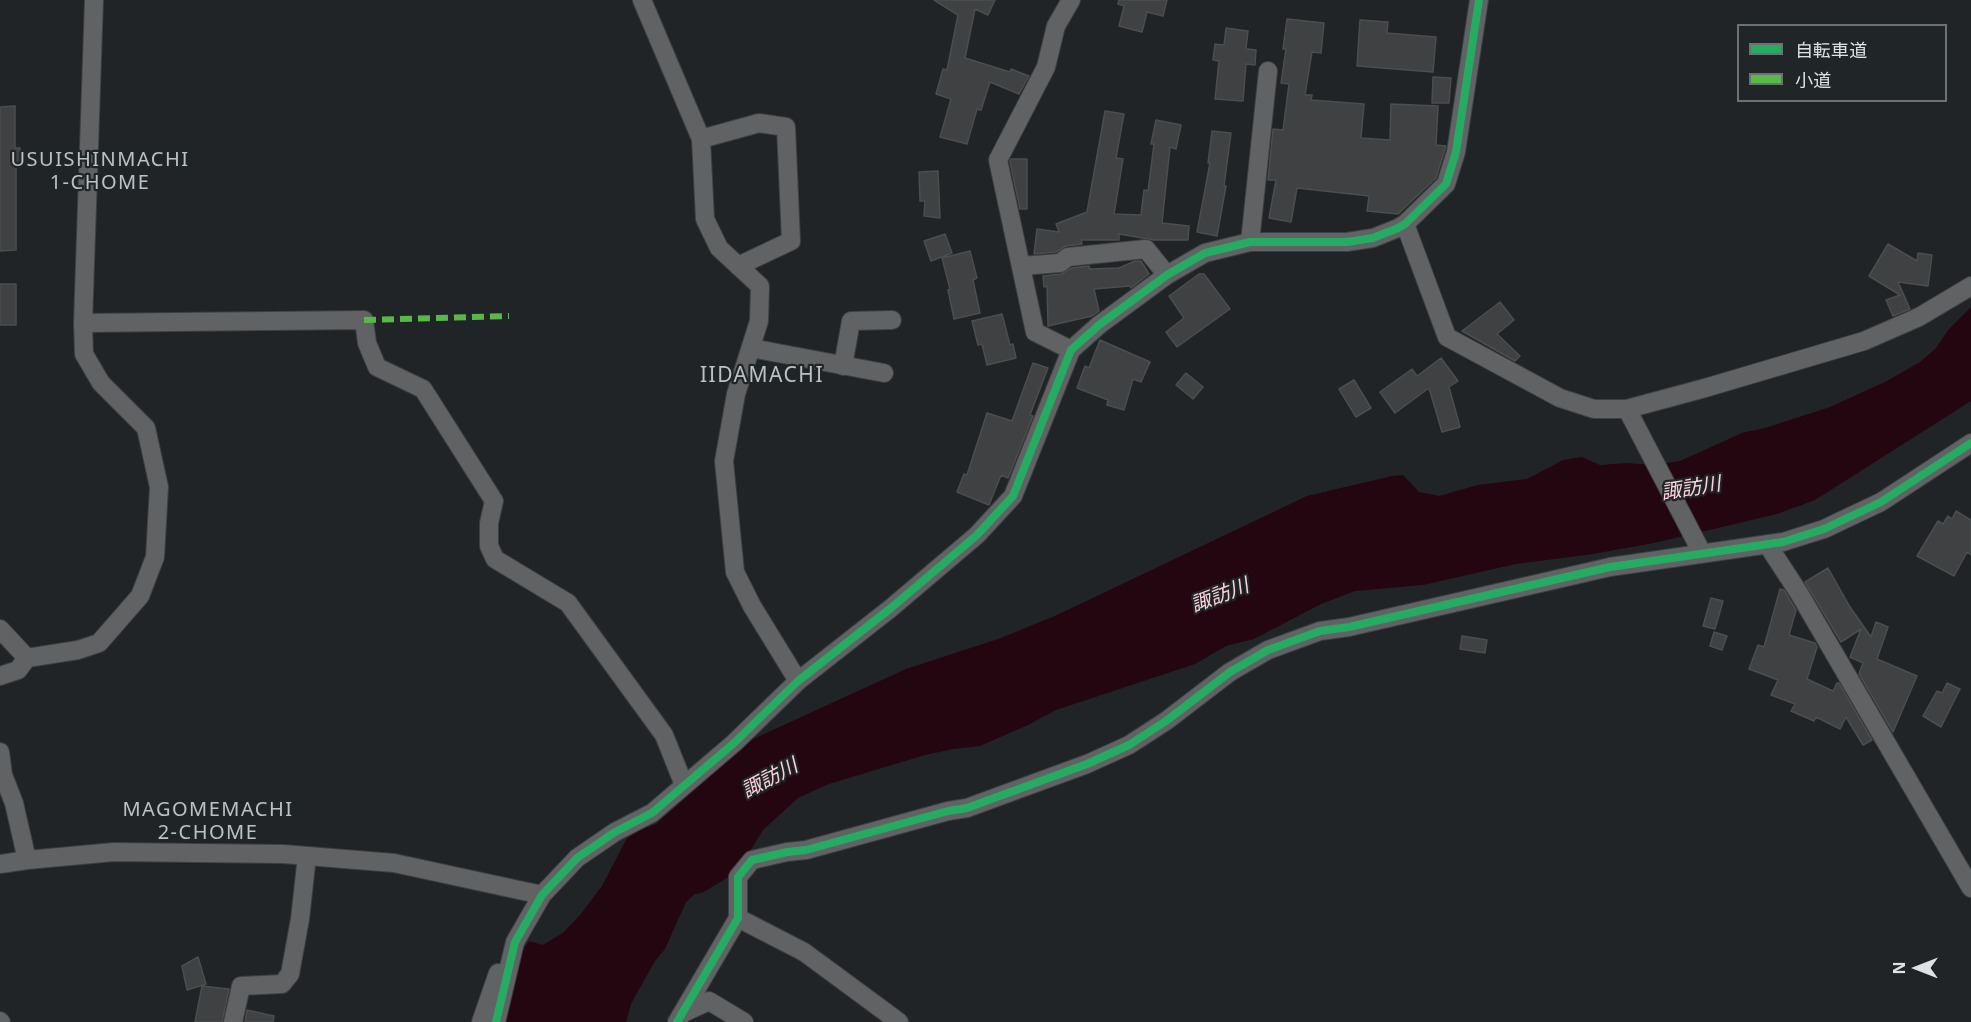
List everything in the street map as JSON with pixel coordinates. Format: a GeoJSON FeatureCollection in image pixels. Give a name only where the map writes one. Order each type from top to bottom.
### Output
{"type":"FeatureCollection","features":[{"type":"Feature","properties":{"kind":"street"},"geometry":{"type":"LineString","coordinates":[[0,676],[18,670],[27,658],[78,650],[99,643],[140,596],[154,557],[159,487],[146,428],[101,383],[84,354],[83,323],[94,0]]}},
{"type":"Feature","properties":{"kind":"street"},"geometry":{"type":"LineString","coordinates":[[642,0],[701,139],[705,219],[719,248],[760,286],[759,321],[736,394],[724,462],[735,572],[752,606],[798,681]]}},
{"type":"Feature","properties":{"kind":"street"},"geometry":{"type":"LineString","coordinates":[[1071,0],[1056,26],[1046,67],[998,160],[1035,332],[1071,350]]}},
{"type":"Feature","properties":{"kind":"street"},"geometry":{"type":"LineString","coordinates":[[481,1022],[495,978],[542,895],[577,858],[615,832],[652,813],[734,743],[798,681],[891,608],[977,535],[1013,496],[1071,350],[1099,325],[1167,275],[1205,253],[1250,242],[1347,243],[1372,238],[1405,224],[1446,184],[1456,152],[1479,0]]}},
{"type":"Feature","properties":{"kind":"street"},"geometry":{"type":"LineString","coordinates":[[1250,242],[1268,71]]}},
{"type":"Feature","properties":{"kind":"street"},"geometry":{"type":"LineString","coordinates":[[701,139],[759,123],[786,127],[792,241],[738,266]]}},
{"type":"Feature","properties":{"kind":"street"},"geometry":{"type":"LineString","coordinates":[[1405,224],[1447,337],[1560,398],[1594,409],[1630,416],[1705,388],[1864,341],[1919,317],[1971,286]]}},
{"type":"Feature","properties":{"kind":"street"},"geometry":{"type":"LineString","coordinates":[[1021,266],[1060,263],[1068,257],[1146,249],[1167,275]]}},
{"type":"Feature","properties":{"kind":"street"},"geometry":{"type":"LineString","coordinates":[[83,323],[364,320],[367,343],[377,367],[423,389],[494,501],[489,523],[489,546],[495,560],[568,603],[664,735],[684,785]]}},
{"type":"Feature","properties":{"kind":"street"},"geometry":{"type":"LineString","coordinates":[[843,366],[851,321],[892,320]]}},
{"type":"Feature","properties":{"kind":"street"},"geometry":{"type":"LineString","coordinates":[[751,348],[885,373]]}},
{"type":"Feature","properties":{"kind":"street"},"geometry":{"type":"LineString","coordinates":[[1630,416],[1702,553]]}},
{"type":"Feature","properties":{"kind":"street"},"geometry":{"type":"LineString","coordinates":[[680,1017],[738,918],[738,877],[752,860],[806,850],[948,811],[967,808],[1087,764],[1129,745],[1157,727],[1230,672],[1268,650],[1320,630],[1349,627],[1610,567],[1783,542],[1824,529],[1881,502],[1971,444]]}},
{"type":"Feature","properties":{"kind":"street"},"geometry":{"type":"LineString","coordinates":[[1767,544],[1799,593],[1971,888]]}},
{"type":"Feature","properties":{"kind":"street"},"geometry":{"type":"LineString","coordinates":[[0,629],[27,658]]}},
{"type":"Feature","properties":{"kind":"street"},"geometry":{"type":"LineString","coordinates":[[0,752],[3,775],[14,803],[27,860]]}},
{"type":"Feature","properties":{"kind":"street"},"geometry":{"type":"LineString","coordinates":[[0,864],[114,852],[283,854],[394,863],[542,895]]}},
{"type":"Feature","properties":{"kind":"street"},"geometry":{"type":"LineString","coordinates":[[233,1022],[240,986],[282,984],[290,974],[300,919],[307,856]]}},
{"type":"Feature","properties":{"kind":"street"},"geometry":{"type":"LineString","coordinates":[[738,918],[804,951],[899,1022]]}},
{"type":"Feature","properties":{"kind":"street"},"geometry":{"type":"LineString","coordinates":[[496,1022],[515,942]]}},
{"type":"Feature","properties":{"kind":"street"},"geometry":{"type":"LineString","coordinates":[[680,1017],[709,1001],[744,1022]]}},
{"type":"Feature","properties":{"kind":"water","name":"諏訪川"},"geometry":{"type":"Polygon","coordinates":[[[1971,307],[1971,401],[1815,500],[1777,514],[1654,543],[1516,564],[1423,585],[1355,591],[1321,604],[1254,639],[1226,646],[1195,664],[1056,710],[980,746],[925,755],[829,784],[798,798],[763,830],[737,872],[702,893],[695,894],[686,902],[665,949],[655,961],[631,1004],[626,1022],[501,1022],[523,950],[529,941],[543,945],[564,932],[602,886],[627,838],[656,824],[751,740],[906,669],[1001,638],[1057,615],[1307,496],[1403,475],[1419,492],[1439,496],[1478,485],[1527,479],[1563,460],[1582,457],[1600,465],[1627,463],[1653,465],[1680,461],[1742,433],[1830,407],[1887,381],[1920,362],[1936,348],[1949,329],[1971,307]]]}},
{"type":"Feature","properties":{"kind":"building"},"geometry":{"type":"Polygon","coordinates":[[[934,0],[995,0],[988,15],[975,9],[965,58],[1010,72],[1011,69],[1029,76],[1019,94],[990,82],[981,110],[977,109],[967,144],[940,137],[951,99],[936,94],[943,69],[947,70],[958,15],[934,0]]]}},
{"type":"Feature","properties":{"kind":"building"},"geometry":{"type":"Polygon","coordinates":[[[1119,0],[1167,0],[1163,16],[1147,12],[1142,32],[1119,26],[1124,6],[1118,4],[1119,0]]]}},
{"type":"Feature","properties":{"kind":"building"},"geometry":{"type":"Polygon","coordinates":[[[1287,19],[1324,23],[1321,53],[1312,52],[1305,95],[1312,95],[1311,100],[1364,104],[1361,138],[1390,140],[1391,104],[1438,106],[1436,145],[1446,146],[1436,178],[1398,214],[1367,211],[1369,196],[1297,188],[1291,222],[1269,218],[1276,180],[1268,180],[1273,129],[1283,130],[1289,84],[1281,83],[1286,49],[1283,49],[1287,19]]]}},
{"type":"Feature","properties":{"kind":"building"},"geometry":{"type":"Polygon","coordinates":[[[1360,20],[1388,22],[1387,33],[1436,37],[1433,72],[1357,66],[1360,20]]]}},
{"type":"Feature","properties":{"kind":"building"},"geometry":{"type":"Polygon","coordinates":[[[1226,28],[1248,31],[1246,49],[1256,50],[1255,65],[1246,64],[1243,101],[1215,99],[1219,61],[1213,60],[1215,44],[1224,45],[1226,28]]]}},
{"type":"Feature","properties":{"kind":"building"},"geometry":{"type":"Polygon","coordinates":[[[1433,77],[1451,78],[1449,103],[1432,103],[1433,77]]]}},
{"type":"Feature","properties":{"kind":"building"},"geometry":{"type":"Polygon","coordinates":[[[15,106],[15,148],[20,148],[20,166],[16,166],[16,250],[0,251],[0,107],[15,106]]]}},
{"type":"Feature","properties":{"kind":"building"},"geometry":{"type":"Polygon","coordinates":[[[1105,111],[1124,114],[1116,158],[1123,159],[1114,214],[1141,215],[1144,190],[1148,191],[1154,144],[1151,144],[1156,120],[1181,125],[1176,149],[1170,147],[1162,223],[1189,226],[1188,240],[1154,240],[1119,234],[1119,240],[1081,240],[1082,244],[1066,246],[1056,252],[1034,254],[1037,229],[1059,232],[1056,224],[1087,212],[1105,111]]]}},
{"type":"Feature","properties":{"kind":"building"},"geometry":{"type":"Polygon","coordinates":[[[1212,131],[1231,133],[1224,186],[1226,186],[1217,236],[1197,232],[1210,163],[1208,163],[1212,131]]]}},
{"type":"Feature","properties":{"kind":"building"},"geometry":{"type":"Polygon","coordinates":[[[1011,159],[1027,159],[1027,209],[1020,209],[1011,159]]]}},
{"type":"Feature","properties":{"kind":"building"},"geometry":{"type":"Polygon","coordinates":[[[938,171],[940,218],[924,216],[925,201],[920,201],[919,172],[938,171]]]}},
{"type":"Feature","properties":{"kind":"building"},"geometry":{"type":"Polygon","coordinates":[[[945,234],[952,253],[931,261],[924,241],[945,234]]]}},
{"type":"Feature","properties":{"kind":"building"},"geometry":{"type":"Polygon","coordinates":[[[1888,244],[1917,261],[1918,253],[1932,255],[1928,286],[1898,282],[1910,309],[1893,316],[1886,300],[1900,295],[1869,276],[1888,244]]]}},
{"type":"Feature","properties":{"kind":"building"},"geometry":{"type":"Polygon","coordinates":[[[970,251],[977,278],[973,280],[980,313],[954,319],[948,290],[950,289],[942,258],[970,251]]]}},
{"type":"Feature","properties":{"kind":"building"},"geometry":{"type":"Polygon","coordinates":[[[1135,261],[1141,261],[1149,274],[1131,288],[1130,286],[1094,289],[1099,311],[1092,316],[1048,326],[1047,286],[1044,287],[1043,276],[1061,274],[1072,268],[1089,266],[1090,269],[1119,268],[1135,261]]]}},
{"type":"Feature","properties":{"kind":"building"},"geometry":{"type":"Polygon","coordinates":[[[1199,274],[1204,274],[1230,309],[1177,347],[1166,332],[1184,318],[1169,296],[1199,274]]]}},
{"type":"Feature","properties":{"kind":"building"},"geometry":{"type":"Polygon","coordinates":[[[0,284],[16,284],[16,325],[0,325],[0,284]]]}},
{"type":"Feature","properties":{"kind":"building"},"geometry":{"type":"Polygon","coordinates":[[[1500,302],[1514,320],[1497,334],[1520,356],[1515,361],[1462,331],[1500,302]]]}},
{"type":"Feature","properties":{"kind":"building"},"geometry":{"type":"Polygon","coordinates":[[[1002,314],[1016,358],[987,365],[982,344],[978,345],[972,321],[1002,314]]]}},
{"type":"Feature","properties":{"kind":"building"},"geometry":{"type":"Polygon","coordinates":[[[1100,340],[1150,362],[1141,382],[1133,379],[1124,410],[1107,405],[1108,400],[1077,388],[1085,366],[1089,368],[1100,340]]]}},
{"type":"Feature","properties":{"kind":"building"},"geometry":{"type":"Polygon","coordinates":[[[1441,358],[1458,381],[1449,387],[1460,427],[1442,432],[1429,388],[1395,413],[1380,392],[1412,369],[1417,376],[1441,358]]]}},
{"type":"Feature","properties":{"kind":"building"},"geometry":{"type":"Polygon","coordinates":[[[1033,363],[1048,368],[1030,415],[1033,416],[1008,478],[1001,475],[989,505],[957,492],[964,474],[967,475],[987,413],[1012,421],[1033,363]]]}},
{"type":"Feature","properties":{"kind":"building"},"geometry":{"type":"Polygon","coordinates":[[[1186,373],[1203,387],[1193,399],[1176,385],[1186,373]]]}},
{"type":"Feature","properties":{"kind":"building"},"geometry":{"type":"Polygon","coordinates":[[[1354,380],[1371,408],[1356,417],[1339,389],[1354,380]]]}},
{"type":"Feature","properties":{"kind":"building"},"geometry":{"type":"Polygon","coordinates":[[[1956,511],[1971,520],[1971,555],[1967,552],[1954,576],[1917,556],[1938,521],[1943,524],[1948,516],[1952,519],[1956,511]]]}},
{"type":"Feature","properties":{"kind":"building"},"geometry":{"type":"Polygon","coordinates":[[[1828,568],[1850,607],[1871,637],[1876,622],[1888,627],[1877,659],[1917,676],[1893,732],[1859,674],[1863,663],[1850,657],[1861,629],[1841,642],[1805,582],[1828,568]]]}},
{"type":"Feature","properties":{"kind":"building"},"geometry":{"type":"Polygon","coordinates":[[[1780,589],[1784,590],[1796,610],[1789,635],[1815,643],[1817,647],[1807,679],[1833,691],[1839,683],[1872,740],[1863,745],[1846,717],[1840,729],[1816,717],[1814,721],[1791,711],[1795,704],[1771,695],[1778,680],[1749,669],[1758,645],[1764,647],[1780,589]]]}},
{"type":"Feature","properties":{"kind":"building"},"geometry":{"type":"Polygon","coordinates":[[[1711,598],[1723,601],[1715,629],[1703,626],[1711,598]]]}},
{"type":"Feature","properties":{"kind":"building"},"geometry":{"type":"Polygon","coordinates":[[[1714,632],[1727,636],[1722,650],[1710,646],[1714,632]]]}},
{"type":"Feature","properties":{"kind":"building"},"geometry":{"type":"Polygon","coordinates":[[[1462,636],[1487,640],[1485,653],[1460,649],[1462,636]]]}},
{"type":"Feature","properties":{"kind":"building"},"geometry":{"type":"Polygon","coordinates":[[[1947,683],[1960,689],[1941,727],[1923,716],[1937,691],[1942,693],[1947,683]]]}},
{"type":"Feature","properties":{"kind":"building"},"geometry":{"type":"Polygon","coordinates":[[[198,957],[206,984],[187,990],[182,966],[198,957]]]}},
{"type":"Feature","properties":{"kind":"building"},"geometry":{"type":"Polygon","coordinates":[[[202,986],[229,989],[222,1022],[195,1022],[202,986]]]}},
{"type":"Feature","properties":{"kind":"building"},"geometry":{"type":"Polygon","coordinates":[[[247,1010],[274,1016],[273,1022],[245,1022],[247,1010]]]}},
{"type":"Feature","properties":{"kind":"marked path"},"geometry":{"type":"LineString","coordinates":[[364,320],[509,316]]}},
{"type":"Feature","properties":{"kind":"cycle path"},"geometry":{"type":"LineString","coordinates":[[496,1022],[515,942],[542,895],[577,858],[615,832],[652,813],[734,743],[798,681],[891,608],[977,535],[1013,496],[1071,350],[1099,325],[1167,275],[1205,253],[1250,242],[1347,242],[1373,238],[1405,224],[1446,184],[1456,152],[1479,0]]}},
{"type":"Feature","properties":{"kind":"cycle path"},"geometry":{"type":"LineString","coordinates":[[677,1022],[738,918],[738,877],[752,860],[806,850],[948,811],[967,808],[1087,764],[1129,745],[1166,721],[1230,672],[1268,650],[1320,631],[1349,627],[1610,567],[1783,542],[1824,529],[1881,502],[1971,443]]}},
{"type":"Feature","properties":{"kind":"district","name":"USUISHINMACHI 1-CHOME"},"geometry":{"type":"Point","coordinates":[100,172]}},
{"type":"Feature","properties":{"kind":"district","name":"IIDAMACHI"},"geometry":{"type":"Point","coordinates":[762,376]}},
{"type":"Feature","properties":{"kind":"district","name":"MAGOMEMACHI 2-CHOME"},"geometry":{"type":"Point","coordinates":[208,822]}}]}
